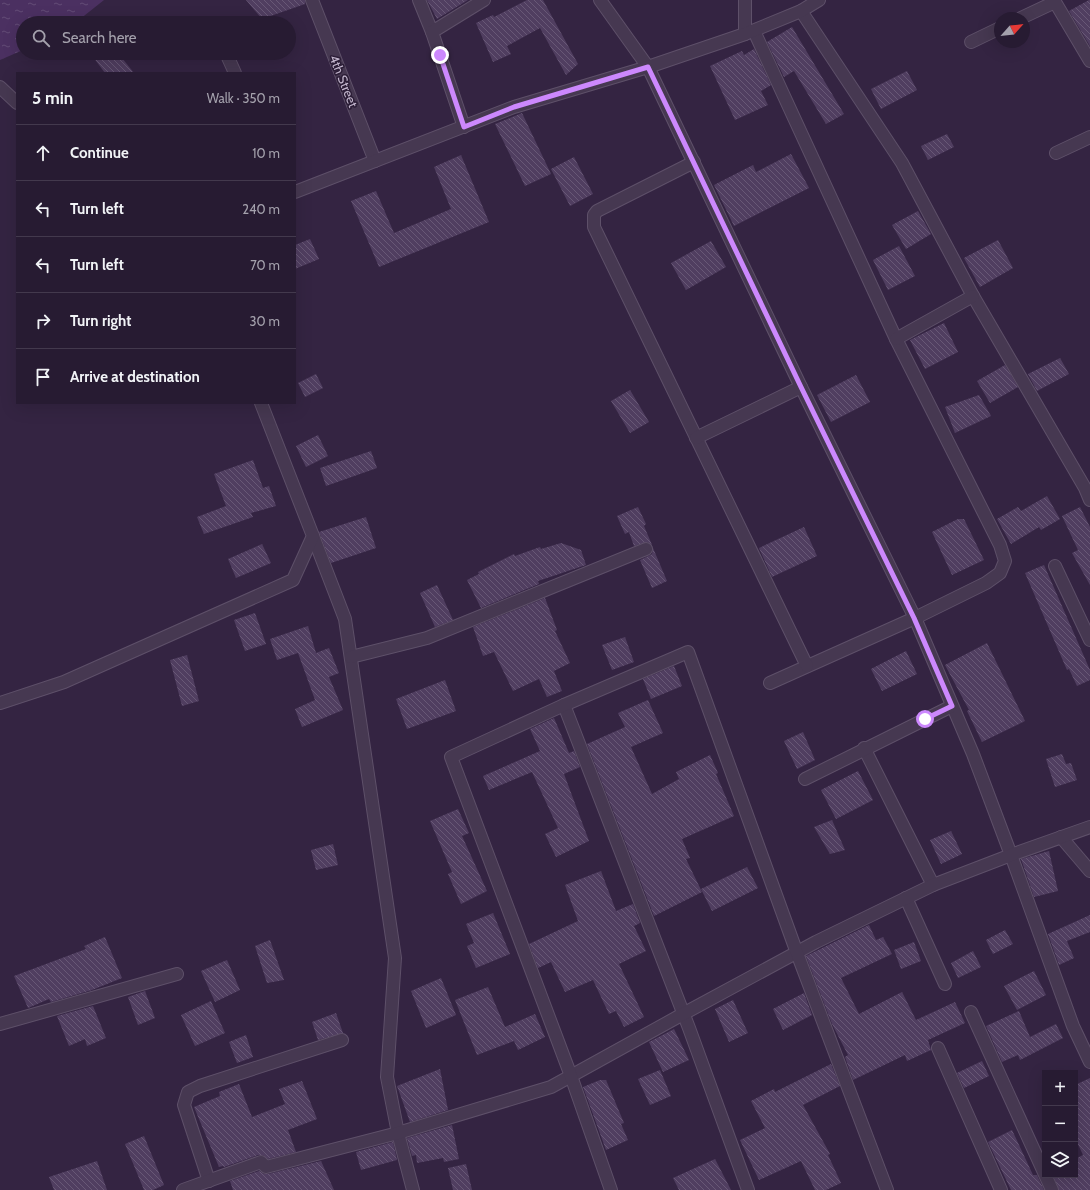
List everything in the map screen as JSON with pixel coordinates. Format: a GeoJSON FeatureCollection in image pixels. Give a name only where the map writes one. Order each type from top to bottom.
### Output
{"type":"FeatureCollection","features":[{"type":"Feature","properties":{"kind":"street","name":"4th Street"},"geometry":{"type":"LineString","coordinates":[[312,0],[376,161]]}},
{"type":"Feature","properties":{"kind":"street"},"geometry":{"type":"LineString","coordinates":[[419,0],[432,32],[464,127]]}},
{"type":"Feature","properties":{"kind":"street"},"geometry":{"type":"LineString","coordinates":[[432,32],[484,0]]}},
{"type":"Feature","properties":{"kind":"street"},"geometry":{"type":"LineString","coordinates":[[600,0],[648,67],[801,387],[914,618],[973,754],[1073,1026],[1090,1062]]}},
{"type":"Feature","properties":{"kind":"street"},"geometry":{"type":"LineString","coordinates":[[744,0],[750,32],[896,339],[1000,545],[1005,561],[1000,573],[986,583],[914,618],[770,682]]}},
{"type":"Feature","properties":{"kind":"street"},"geometry":{"type":"LineString","coordinates":[[296,192],[514,107],[648,67],[750,32],[801,11],[819,0]]}},
{"type":"Feature","properties":{"kind":"street"},"geometry":{"type":"LineString","coordinates":[[1030,14],[1056,1],[1090,61]]}},
{"type":"Feature","properties":{"kind":"street"},"geometry":{"type":"LineString","coordinates":[[801,11],[902,163],[973,296],[1081,481],[1090,500]]}},
{"type":"Feature","properties":{"kind":"street"},"geometry":{"type":"LineString","coordinates":[[971,42],[994,31]]}},
{"type":"Feature","properties":{"kind":"street"},"geometry":{"type":"LineString","coordinates":[[229,60],[235,72]]}},
{"type":"Feature","properties":{"kind":"street"},"geometry":{"type":"LineString","coordinates":[[0,87],[16,102]]}},
{"type":"Feature","properties":{"kind":"street"},"geometry":{"type":"LineString","coordinates":[[1056,153],[1090,137]]}},
{"type":"Feature","properties":{"kind":"street"},"geometry":{"type":"LineString","coordinates":[[694,162],[597,211],[593,221],[596,233],[807,666]]}},
{"type":"Feature","properties":{"kind":"street"},"geometry":{"type":"LineString","coordinates":[[896,339],[973,296]]}},
{"type":"Feature","properties":{"kind":"street"},"geometry":{"type":"LineString","coordinates":[[696,438],[801,387]]}},
{"type":"Feature","properties":{"kind":"street"},"geometry":{"type":"LineString","coordinates":[[261,404],[345,619],[394,958],[387,1077],[398,1133],[413,1190]]}},
{"type":"Feature","properties":{"kind":"street"},"geometry":{"type":"LineString","coordinates":[[0,702],[64,682],[293,580],[313,536]]}},
{"type":"Feature","properties":{"kind":"street"},"geometry":{"type":"LineString","coordinates":[[350,657],[427,638],[646,549]]}},
{"type":"Feature","properties":{"kind":"street"},"geometry":{"type":"LineString","coordinates":[[1055,566],[1090,640]]}},
{"type":"Feature","properties":{"kind":"street"},"geometry":{"type":"LineString","coordinates":[[611,1190],[571,1076],[451,757],[564,705],[688,652],[797,953],[887,1190]]}},
{"type":"Feature","properties":{"kind":"street"},"geometry":{"type":"LineString","coordinates":[[564,705],[683,1014],[748,1190]]}},
{"type":"Feature","properties":{"kind":"street"},"geometry":{"type":"LineString","coordinates":[[805,779],[864,748],[952,706]]}},
{"type":"Feature","properties":{"kind":"street"},"geometry":{"type":"LineString","coordinates":[[864,748],[933,885]]}},
{"type":"Feature","properties":{"kind":"street"},"geometry":{"type":"LineString","coordinates":[[183,1190],[261,1162],[266,1167],[398,1133],[551,1087],[797,953],[906,898],[933,885],[1011,854],[1090,827]]}},
{"type":"Feature","properties":{"kind":"street"},"geometry":{"type":"LineString","coordinates":[[1062,837],[1090,871]]}},
{"type":"Feature","properties":{"kind":"street"},"geometry":{"type":"LineString","coordinates":[[906,898],[945,984]]}},
{"type":"Feature","properties":{"kind":"street"},"geometry":{"type":"LineString","coordinates":[[0,1024],[176,974]]}},
{"type":"Feature","properties":{"kind":"street"},"geometry":{"type":"LineString","coordinates":[[971,1012],[1052,1190]]}},
{"type":"Feature","properties":{"kind":"street"},"geometry":{"type":"LineString","coordinates":[[210,1180],[184,1105],[188,1092],[200,1086],[342,1040]]}},
{"type":"Feature","properties":{"kind":"street"},"geometry":{"type":"LineString","coordinates":[[938,1048],[1001,1190]]}},
{"type":"Feature","properties":{"kind":"water"},"geometry":{"type":"Polygon","coordinates":[[[0,0],[104,0],[84,16],[16,16],[16,53],[0,60],[0,0]]]}},
{"type":"Feature","properties":{"kind":"building"},"geometry":{"type":"Polygon","coordinates":[[[246,0],[305,0],[305,4],[271,16],[259,16],[246,0]]]}},
{"type":"Feature","properties":{"kind":"building"},"geometry":{"type":"Polygon","coordinates":[[[427,0],[468,0],[437,19],[427,0]]]}},
{"type":"Feature","properties":{"kind":"building"},"geometry":{"type":"Polygon","coordinates":[[[527,0],[543,0],[578,64],[566,75],[540,28],[507,46],[511,54],[493,62],[476,23],[493,15],[494,17],[527,0]]]}},
{"type":"Feature","properties":{"kind":"building"},"geometry":{"type":"Polygon","coordinates":[[[1090,0],[1090,46],[1069,11],[1090,0]]]}},
{"type":"Feature","properties":{"kind":"building"},"geometry":{"type":"Polygon","coordinates":[[[792,27],[844,114],[826,124],[794,71],[784,77],[767,42],[792,27]]]}},
{"type":"Feature","properties":{"kind":"building"},"geometry":{"type":"Polygon","coordinates":[[[754,49],[771,85],[761,91],[768,105],[735,120],[710,66],[742,51],[744,55],[754,49]]]}},
{"type":"Feature","properties":{"kind":"building"},"geometry":{"type":"Polygon","coordinates":[[[95,60],[124,60],[133,72],[104,72],[95,60]]]}},
{"type":"Feature","properties":{"kind":"building"},"geometry":{"type":"Polygon","coordinates":[[[907,71],[917,90],[881,109],[871,89],[907,71]]]}},
{"type":"Feature","properties":{"kind":"building"},"geometry":{"type":"Polygon","coordinates":[[[522,113],[551,174],[525,186],[495,124],[522,113]]]}},
{"type":"Feature","properties":{"kind":"building"},"geometry":{"type":"Polygon","coordinates":[[[947,134],[954,147],[928,160],[921,146],[947,134]]]}},
{"type":"Feature","properties":{"kind":"building"},"geometry":{"type":"Polygon","coordinates":[[[791,154],[809,188],[734,226],[714,185],[753,165],[756,172],[791,154]]]}},
{"type":"Feature","properties":{"kind":"building"},"geometry":{"type":"Polygon","coordinates":[[[461,155],[489,222],[379,267],[351,201],[376,191],[394,233],[451,209],[434,167],[461,155]]]}},
{"type":"Feature","properties":{"kind":"building"},"geometry":{"type":"Polygon","coordinates":[[[574,157],[593,194],[570,206],[551,169],[574,157]]]}},
{"type":"Feature","properties":{"kind":"building"},"geometry":{"type":"Polygon","coordinates":[[[918,211],[931,234],[906,249],[892,225],[918,211]]]}},
{"type":"Feature","properties":{"kind":"building"},"geometry":{"type":"Polygon","coordinates":[[[310,239],[319,259],[296,269],[296,245],[310,239]]]}},
{"type":"Feature","properties":{"kind":"building"},"geometry":{"type":"Polygon","coordinates":[[[998,240],[1013,268],[980,287],[964,258],[998,240]]]}},
{"type":"Feature","properties":{"kind":"building"},"geometry":{"type":"Polygon","coordinates":[[[711,241],[726,267],[686,290],[671,263],[711,241]]]}},
{"type":"Feature","properties":{"kind":"building"},"geometry":{"type":"Polygon","coordinates":[[[899,246],[915,276],[888,290],[873,260],[899,246]]]}},
{"type":"Feature","properties":{"kind":"building"},"geometry":{"type":"Polygon","coordinates":[[[944,323],[958,352],[925,369],[910,340],[944,323]]]}},
{"type":"Feature","properties":{"kind":"building"},"geometry":{"type":"Polygon","coordinates":[[[1060,358],[1069,374],[1037,391],[1028,374],[1060,358]]]}},
{"type":"Feature","properties":{"kind":"building"},"geometry":{"type":"Polygon","coordinates":[[[1005,365],[1018,387],[990,403],[977,381],[1005,365]]]}},
{"type":"Feature","properties":{"kind":"building"},"geometry":{"type":"Polygon","coordinates":[[[316,374],[323,388],[305,397],[298,383],[316,374]]]}},
{"type":"Feature","properties":{"kind":"building"},"geometry":{"type":"Polygon","coordinates":[[[856,375],[870,402],[831,422],[817,395],[856,375]]]}},
{"type":"Feature","properties":{"kind":"building"},"geometry":{"type":"Polygon","coordinates":[[[630,390],[649,422],[630,433],[611,401],[630,390]]]}},
{"type":"Feature","properties":{"kind":"building"},"geometry":{"type":"Polygon","coordinates":[[[979,395],[991,416],[955,433],[945,407],[979,395]]]}},
{"type":"Feature","properties":{"kind":"building"},"geometry":{"type":"Polygon","coordinates":[[[318,435],[328,456],[306,467],[296,446],[318,435]]]}},
{"type":"Feature","properties":{"kind":"building"},"geometry":{"type":"Polygon","coordinates":[[[371,451],[377,468],[326,486],[320,468],[371,451]]]}},
{"type":"Feature","properties":{"kind":"building"},"geometry":{"type":"Polygon","coordinates":[[[253,460],[263,488],[269,486],[276,506],[251,513],[253,517],[204,534],[197,517],[226,506],[214,474],[253,460]]]}},
{"type":"Feature","properties":{"kind":"building"},"geometry":{"type":"Polygon","coordinates":[[[1047,496],[1060,519],[1041,530],[1039,527],[1011,544],[997,519],[1018,507],[1021,511],[1047,496]]]}},
{"type":"Feature","properties":{"kind":"building"},"geometry":{"type":"Polygon","coordinates":[[[638,507],[646,524],[644,526],[652,545],[647,542],[634,546],[629,532],[625,534],[617,516],[638,507]]]}},
{"type":"Feature","properties":{"kind":"building"},"geometry":{"type":"Polygon","coordinates":[[[1080,507],[1090,527],[1090,585],[1072,553],[1078,550],[1062,516],[1080,507]]]}},
{"type":"Feature","properties":{"kind":"building"},"geometry":{"type":"Polygon","coordinates":[[[366,517],[376,548],[331,563],[319,532],[366,517]]]}},
{"type":"Feature","properties":{"kind":"building"},"geometry":{"type":"Polygon","coordinates":[[[958,519],[964,519],[984,560],[952,575],[932,532],[958,519]]]}},
{"type":"Feature","properties":{"kind":"building"},"geometry":{"type":"Polygon","coordinates":[[[804,527],[817,556],[772,577],[759,548],[804,527]]]}},
{"type":"Feature","properties":{"kind":"building"},"geometry":{"type":"Polygon","coordinates":[[[561,543],[581,550],[586,565],[538,581],[539,584],[481,608],[467,580],[479,574],[478,572],[514,554],[515,556],[540,547],[541,549],[561,543]]]}},
{"type":"Feature","properties":{"kind":"building"},"geometry":{"type":"Polygon","coordinates":[[[262,544],[271,563],[236,578],[228,559],[262,544]]]}},
{"type":"Feature","properties":{"kind":"building"},"geometry":{"type":"Polygon","coordinates":[[[653,548],[667,581],[652,588],[640,560],[652,554],[653,548]]]}},
{"type":"Feature","properties":{"kind":"building"},"geometry":{"type":"Polygon","coordinates":[[[1044,565],[1090,670],[1090,680],[1077,686],[1069,669],[1067,670],[1025,573],[1044,565]]]}},
{"type":"Feature","properties":{"kind":"building"},"geometry":{"type":"Polygon","coordinates":[[[437,585],[453,620],[435,627],[420,593],[437,585]]]}},
{"type":"Feature","properties":{"kind":"building"},"geometry":{"type":"Polygon","coordinates":[[[545,598],[557,630],[555,631],[570,663],[554,671],[562,691],[547,697],[539,679],[513,691],[494,652],[483,656],[473,627],[545,598]]]}},
{"type":"Feature","properties":{"kind":"building"},"geometry":{"type":"Polygon","coordinates":[[[255,613],[266,644],[245,651],[234,620],[255,613]]]}},
{"type":"Feature","properties":{"kind":"building"},"geometry":{"type":"Polygon","coordinates":[[[308,626],[316,653],[329,648],[339,673],[329,677],[343,710],[302,727],[295,709],[315,700],[298,653],[277,660],[270,639],[308,626]]]}},
{"type":"Feature","properties":{"kind":"building"},"geometry":{"type":"Polygon","coordinates":[[[625,637],[634,662],[612,670],[602,645],[625,637]]]}},
{"type":"Feature","properties":{"kind":"building"},"geometry":{"type":"Polygon","coordinates":[[[987,643],[1025,721],[982,742],[967,711],[969,710],[945,665],[987,643]]]}},
{"type":"Feature","properties":{"kind":"building"},"geometry":{"type":"Polygon","coordinates":[[[906,651],[917,674],[882,691],[871,669],[906,651]]]}},
{"type":"Feature","properties":{"kind":"building"},"geometry":{"type":"Polygon","coordinates":[[[187,655],[199,701],[182,706],[170,660],[187,655]]]}},
{"type":"Feature","properties":{"kind":"building"},"geometry":{"type":"Polygon","coordinates":[[[674,666],[682,686],[651,699],[643,679],[674,666]]]}},
{"type":"Feature","properties":{"kind":"building"},"geometry":{"type":"Polygon","coordinates":[[[445,680],[456,711],[407,729],[396,699],[445,680]]]}},
{"type":"Feature","properties":{"kind":"building"},"geometry":{"type":"Polygon","coordinates":[[[648,700],[663,733],[631,747],[652,794],[679,779],[676,772],[710,755],[718,773],[716,774],[734,816],[682,839],[690,858],[686,859],[702,892],[654,916],[587,744],[625,727],[618,713],[648,700]]]}},
{"type":"Feature","properties":{"kind":"building"},"geometry":{"type":"Polygon","coordinates":[[[554,718],[569,753],[574,751],[580,767],[564,774],[589,841],[556,857],[545,834],[558,828],[532,772],[489,790],[483,776],[540,751],[530,729],[554,718]]]}},
{"type":"Feature","properties":{"kind":"building"},"geometry":{"type":"Polygon","coordinates":[[[803,732],[815,760],[797,769],[784,741],[803,732]]]}},
{"type":"Feature","properties":{"kind":"building"},"geometry":{"type":"Polygon","coordinates":[[[1062,754],[1066,764],[1071,763],[1077,780],[1055,787],[1046,759],[1062,754]]]}},
{"type":"Feature","properties":{"kind":"building"},"geometry":{"type":"Polygon","coordinates":[[[858,771],[873,800],[836,819],[821,790],[858,771]]]}},
{"type":"Feature","properties":{"kind":"building"},"geometry":{"type":"Polygon","coordinates":[[[458,809],[469,833],[462,836],[487,891],[461,904],[448,874],[452,872],[430,821],[458,809]]]}},
{"type":"Feature","properties":{"kind":"building"},"geometry":{"type":"Polygon","coordinates":[[[832,820],[845,850],[830,854],[814,827],[832,820]]]}},
{"type":"Feature","properties":{"kind":"building"},"geometry":{"type":"Polygon","coordinates":[[[951,831],[962,854],[941,864],[930,840],[951,831]]]}},
{"type":"Feature","properties":{"kind":"building"},"geometry":{"type":"Polygon","coordinates":[[[333,844],[338,865],[316,870],[311,850],[333,844]]]}},
{"type":"Feature","properties":{"kind":"building"},"geometry":{"type":"Polygon","coordinates":[[[1049,851],[1058,891],[1034,897],[1021,859],[1049,851]]]}},
{"type":"Feature","properties":{"kind":"building"},"geometry":{"type":"Polygon","coordinates":[[[747,867],[758,888],[712,911],[701,889],[747,867]]]}},
{"type":"Feature","properties":{"kind":"building"},"geometry":{"type":"Polygon","coordinates":[[[601,871],[616,911],[633,904],[640,923],[634,926],[646,951],[619,964],[644,1017],[624,1027],[616,1011],[609,1014],[593,980],[565,992],[551,962],[538,968],[529,944],[578,921],[565,885],[601,871]]]}},
{"type":"Feature","properties":{"kind":"building"},"geometry":{"type":"Polygon","coordinates":[[[493,913],[510,954],[476,968],[467,946],[474,943],[466,924],[493,913]]]}},
{"type":"Feature","properties":{"kind":"building"},"geometry":{"type":"Polygon","coordinates":[[[1090,915],[1090,932],[1067,941],[1074,958],[1059,965],[1048,934],[1090,915]]]}},
{"type":"Feature","properties":{"kind":"building"},"geometry":{"type":"Polygon","coordinates":[[[869,925],[876,940],[883,937],[892,954],[841,978],[859,1014],[902,992],[916,1020],[955,1002],[965,1023],[928,1040],[931,1050],[907,1061],[905,1055],[853,1080],[845,1057],[848,1055],[832,1024],[806,956],[869,925]]]}},
{"type":"Feature","properties":{"kind":"building"},"geometry":{"type":"Polygon","coordinates":[[[1005,930],[1013,944],[993,954],[986,940],[1005,930]]]}},
{"type":"Feature","properties":{"kind":"building"},"geometry":{"type":"Polygon","coordinates":[[[105,937],[122,978],[92,990],[51,1002],[49,999],[28,1008],[14,976],[86,949],[84,946],[105,937]]]}},
{"type":"Feature","properties":{"kind":"building"},"geometry":{"type":"Polygon","coordinates":[[[270,940],[284,980],[267,983],[255,946],[270,940]]]}},
{"type":"Feature","properties":{"kind":"building"},"geometry":{"type":"Polygon","coordinates":[[[914,942],[921,961],[901,969],[894,950],[914,942]]]}},
{"type":"Feature","properties":{"kind":"building"},"geometry":{"type":"Polygon","coordinates":[[[973,951],[981,967],[958,978],[951,963],[973,951]]]}},
{"type":"Feature","properties":{"kind":"building"},"geometry":{"type":"Polygon","coordinates":[[[227,960],[240,990],[215,1002],[201,971],[227,960]]]}},
{"type":"Feature","properties":{"kind":"building"},"geometry":{"type":"Polygon","coordinates":[[[1034,971],[1046,995],[1017,1010],[1004,986],[1034,971]]]}},
{"type":"Feature","properties":{"kind":"building"},"geometry":{"type":"Polygon","coordinates":[[[441,978],[456,1015],[426,1028],[411,991],[441,978]]]}},
{"type":"Feature","properties":{"kind":"building"},"geometry":{"type":"Polygon","coordinates":[[[488,987],[505,1027],[535,1014],[545,1037],[518,1050],[514,1041],[477,1055],[455,1000],[488,987]]]}},
{"type":"Feature","properties":{"kind":"building"},"geometry":{"type":"Polygon","coordinates":[[[145,991],[155,1018],[138,1025],[128,997],[145,991]]]}},
{"type":"Feature","properties":{"kind":"building"},"geometry":{"type":"Polygon","coordinates":[[[804,993],[812,1015],[783,1030],[773,1009],[804,993]]]}},
{"type":"Feature","properties":{"kind":"building"},"geometry":{"type":"Polygon","coordinates":[[[733,1000],[748,1033],[729,1042],[715,1009],[733,1000]]]}},
{"type":"Feature","properties":{"kind":"building"},"geometry":{"type":"Polygon","coordinates":[[[211,1001],[225,1033],[195,1046],[181,1015],[211,1001]]]}},
{"type":"Feature","properties":{"kind":"building"},"geometry":{"type":"Polygon","coordinates":[[[93,1006],[106,1038],[87,1046],[85,1039],[69,1046],[57,1016],[93,1006]]]}},
{"type":"Feature","properties":{"kind":"building"},"geometry":{"type":"Polygon","coordinates":[[[1019,1011],[1030,1037],[1056,1024],[1063,1038],[1020,1060],[1018,1055],[1002,1062],[986,1026],[1019,1011]]]}},
{"type":"Feature","properties":{"kind":"building"},"geometry":{"type":"Polygon","coordinates":[[[336,1013],[343,1033],[318,1040],[312,1022],[336,1013]]]}},
{"type":"Feature","properties":{"kind":"building"},"geometry":{"type":"Polygon","coordinates":[[[674,1029],[689,1060],[663,1072],[649,1042],[674,1029]]]}},
{"type":"Feature","properties":{"kind":"building"},"geometry":{"type":"Polygon","coordinates":[[[246,1035],[253,1057],[237,1063],[229,1042],[246,1035]]]}},
{"type":"Feature","properties":{"kind":"building"},"geometry":{"type":"Polygon","coordinates":[[[982,1061],[989,1076],[964,1088],[957,1073],[982,1061]]]}},
{"type":"Feature","properties":{"kind":"building"},"geometry":{"type":"Polygon","coordinates":[[[831,1064],[840,1086],[803,1105],[830,1154],[828,1155],[841,1183],[826,1190],[815,1190],[801,1161],[759,1180],[740,1140],[765,1128],[751,1101],[774,1089],[775,1092],[831,1064]]]}},
{"type":"Feature","properties":{"kind":"building"},"geometry":{"type":"Polygon","coordinates":[[[440,1069],[448,1110],[410,1122],[397,1086],[440,1069]]]}},
{"type":"Feature","properties":{"kind":"building"},"geometry":{"type":"Polygon","coordinates":[[[660,1070],[671,1096],[650,1105],[638,1079],[660,1070]]]}},
{"type":"Feature","properties":{"kind":"building"},"geometry":{"type":"Polygon","coordinates":[[[1090,1078],[1090,1190],[1059,1190],[1054,1178],[1078,1178],[1078,1158],[1083,1155],[1078,1144],[1078,1084],[1090,1078]]]}},
{"type":"Feature","properties":{"kind":"building"},"geometry":{"type":"Polygon","coordinates":[[[600,1080],[606,1080],[624,1123],[621,1124],[628,1140],[606,1150],[583,1087],[600,1080]]]}},
{"type":"Feature","properties":{"kind":"building"},"geometry":{"type":"Polygon","coordinates":[[[302,1081],[317,1119],[288,1130],[296,1152],[268,1159],[263,1155],[258,1155],[224,1167],[219,1167],[194,1107],[220,1096],[219,1092],[239,1084],[252,1117],[285,1104],[279,1089],[302,1081]]]}},
{"type":"Feature","properties":{"kind":"building"},"geometry":{"type":"Polygon","coordinates":[[[452,1125],[459,1159],[444,1162],[443,1158],[417,1163],[416,1155],[412,1156],[407,1138],[452,1125]]]}},
{"type":"Feature","properties":{"kind":"building"},"geometry":{"type":"Polygon","coordinates":[[[1012,1130],[1033,1175],[1037,1175],[1044,1190],[1011,1190],[988,1142],[1012,1130]]]}},
{"type":"Feature","properties":{"kind":"building"},"geometry":{"type":"Polygon","coordinates":[[[144,1136],[164,1185],[153,1190],[144,1190],[125,1144],[144,1136]]]}},
{"type":"Feature","properties":{"kind":"building"},"geometry":{"type":"Polygon","coordinates":[[[393,1142],[397,1160],[361,1170],[356,1152],[393,1142]]]}},
{"type":"Feature","properties":{"kind":"building"},"geometry":{"type":"Polygon","coordinates":[[[715,1159],[731,1190],[679,1190],[673,1178],[715,1159]]]}},
{"type":"Feature","properties":{"kind":"building"},"geometry":{"type":"Polygon","coordinates":[[[97,1161],[107,1190],[54,1190],[49,1177],[97,1161]]]}},
{"type":"Feature","properties":{"kind":"building"},"geometry":{"type":"Polygon","coordinates":[[[321,1161],[334,1190],[233,1190],[230,1181],[259,1171],[264,1174],[268,1174],[321,1161]]]}},
{"type":"Feature","properties":{"kind":"building"},"geometry":{"type":"Polygon","coordinates":[[[466,1164],[472,1190],[453,1190],[448,1168],[466,1164]]]}},
{"type":"Feature","properties":{"kind":"route"},"geometry":{"type":"LineString","coordinates":[[440,55],[464,127],[514,107],[648,67],[801,387],[914,618],[952,706],[925,719]]}}]}
